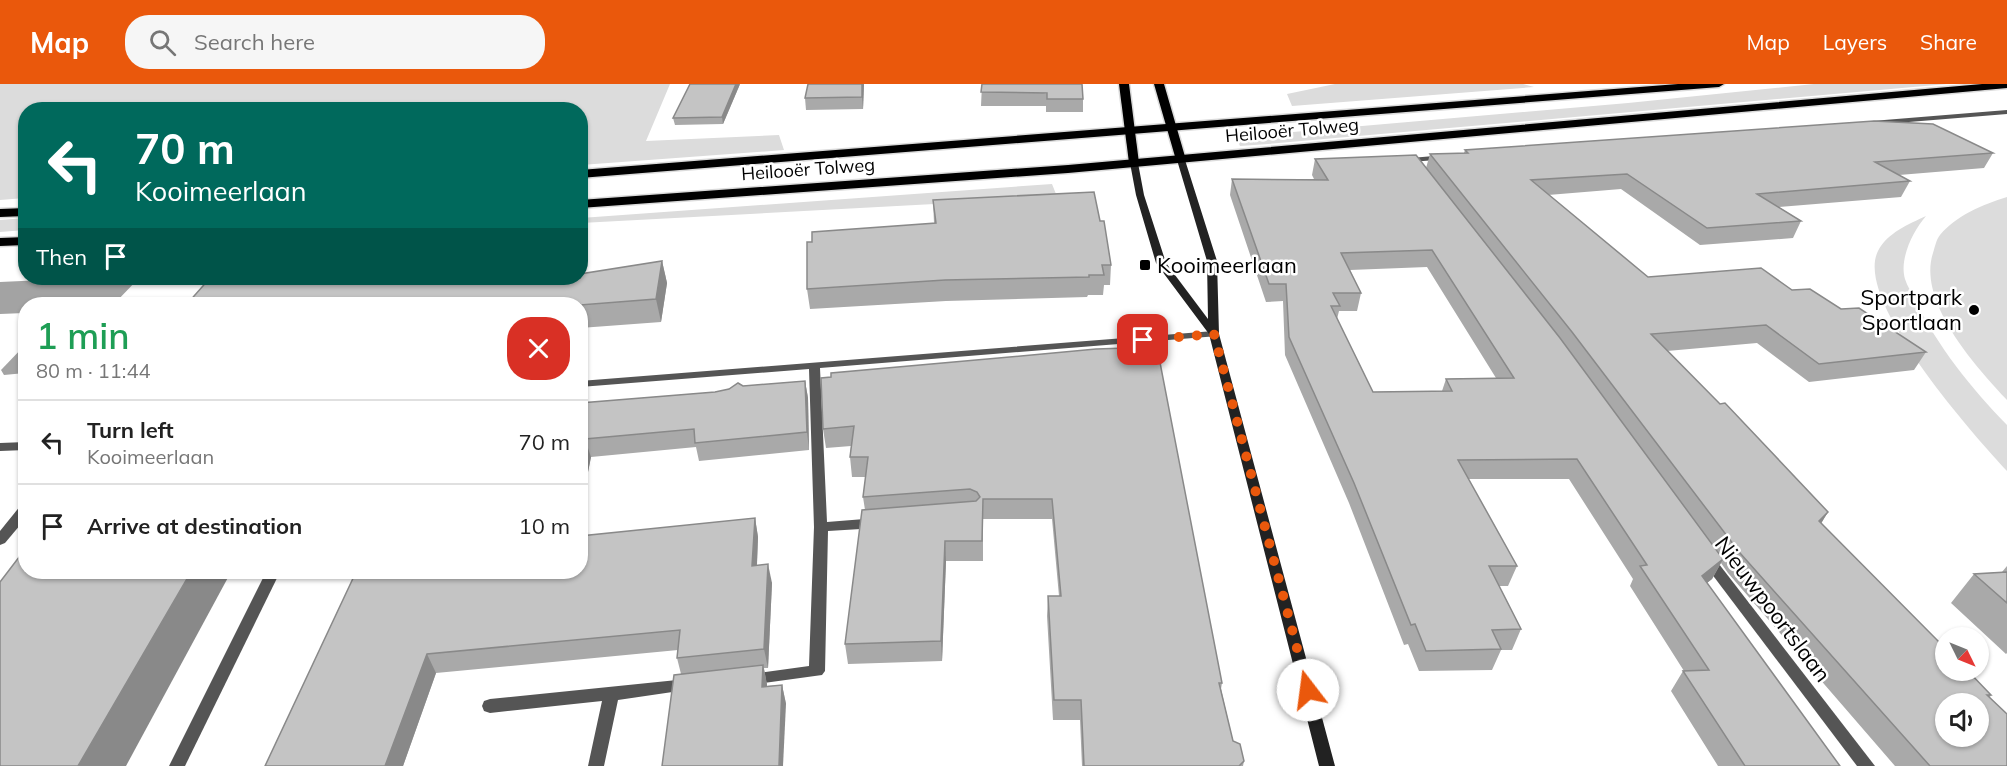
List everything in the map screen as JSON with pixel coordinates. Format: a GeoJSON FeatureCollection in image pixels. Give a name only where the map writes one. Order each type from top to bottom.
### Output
{"type":"FeatureCollection","features":[{"type":"Feature","properties":{"kind":"highway","name":"Heilooër Tolweg"},"geometry":{"type":"LineString","coordinates":[[588,173],[1719,84]]}},
{"type":"Feature","properties":{"kind":"highway","name":"Heilooër Tolweg"},"geometry":{"type":"LineString","coordinates":[[588,203],[1181,160],[2007,85]]}},
{"type":"Feature","properties":{"kind":"highway"},"geometry":{"type":"LineString","coordinates":[[0,213],[18,212]]}},
{"type":"Feature","properties":{"kind":"highway"},"geometry":{"type":"LineString","coordinates":[[0,242],[18,241]]}},
{"type":"Feature","properties":{"kind":"main road"},"geometry":{"type":"LineString","coordinates":[[1124,84],[1140,195],[1161,263],[1214,334]]}},
{"type":"Feature","properties":{"kind":"main road"},"geometry":{"type":"LineString","coordinates":[[1159,84],[1212,261],[1214,334],[1328,766]]}},
{"type":"Feature","properties":{"kind":"street"},"geometry":{"type":"LineString","coordinates":[[1864,124],[2007,112]]}},
{"type":"Feature","properties":{"kind":"street"},"geometry":{"type":"LineString","coordinates":[[1414,164],[1456,156]]}},
{"type":"Feature","properties":{"kind":"street"},"geometry":{"type":"LineString","coordinates":[[588,383],[1214,334]]}},
{"type":"Feature","properties":{"kind":"street"},"geometry":{"type":"LineString","coordinates":[[737,680],[817,671],[821,527],[814,365]]}},
{"type":"Feature","properties":{"kind":"street"},"geometry":{"type":"LineString","coordinates":[[0,447],[18,446]]}},
{"type":"Feature","properties":{"kind":"street"},"geometry":{"type":"LineString","coordinates":[[0,540],[18,518]]}},
{"type":"Feature","properties":{"kind":"street"},"geometry":{"type":"LineString","coordinates":[[821,527],[890,522]]}},
{"type":"Feature","properties":{"kind":"street","name":"Nieuwpoortslaan"},"geometry":{"type":"LineString","coordinates":[[1699,546],[1867,766]]}},
{"type":"Feature","properties":{"kind":"street"},"geometry":{"type":"LineString","coordinates":[[177,766],[270,579]]}},
{"type":"Feature","properties":{"kind":"street"},"geometry":{"type":"LineString","coordinates":[[490,706],[702,684]]}},
{"type":"Feature","properties":{"kind":"street"},"geometry":{"type":"LineString","coordinates":[[596,766],[611,694]]}},
{"type":"Feature","properties":{"kind":"shaded area"},"geometry":{"type":"Polygon","coordinates":[[[0,84],[670,84],[646,141],[779,135],[784,150],[588,164],[588,102],[18,102],[18,199],[0,200],[0,84]]]}},
{"type":"Feature","properties":{"kind":"shaded area"},"geometry":{"type":"Polygon","coordinates":[[[1335,84],[1523,84],[1534,87],[1292,106],[1287,94],[1335,84]]]}},
{"type":"Feature","properties":{"kind":"shaded area"},"geometry":{"type":"Polygon","coordinates":[[[1814,84],[1947,84],[1268,144],[1240,146],[1236,137],[1628,103],[1814,84]]]}},
{"type":"Feature","properties":{"kind":"shaded area"},"geometry":{"type":"Polygon","coordinates":[[[1052,184],[1056,194],[1046,198],[588,223],[588,217],[1052,184]]]}},
{"type":"Feature","properties":{"kind":"shaded area","name":"Sportpark Sportlaan"},"geometry":{"type":"Polygon","coordinates":[[[2007,197],[2007,400],[1980,370],[1952,332],[1933,292],[1930,272],[1937,241],[1947,228],[1970,212],[2007,197]]]}},
{"type":"Feature","properties":{"kind":"shaded area"},"geometry":{"type":"Polygon","coordinates":[[[1926,216],[1916,229],[1908,246],[1904,263],[1905,279],[1924,317],[1945,350],[1968,382],[2007,425],[2007,471],[1969,428],[1921,366],[1899,333],[1883,301],[1875,273],[1878,251],[1893,234],[1926,216]]]}},
{"type":"Feature","properties":{"kind":"shaded area"},"geometry":{"type":"Polygon","coordinates":[[[18,219],[18,231],[0,232],[0,220],[18,219]]]}},
{"type":"Feature","properties":{"kind":"shaded area"},"geometry":{"type":"Polygon","coordinates":[[[18,281],[18,285],[132,285],[121,297],[18,297],[18,313],[0,314],[0,282],[18,281]]]}},
{"type":"Feature","properties":{"kind":"shaded area"},"geometry":{"type":"Polygon","coordinates":[[[18,352],[18,374],[4,375],[1,370],[18,352]]]}},
{"type":"Feature","properties":{"kind":"building"},"geometry":{"type":"Polygon","coordinates":[[[690,84],[736,84],[722,117],[673,118],[690,84]]]}},
{"type":"Feature","properties":{"kind":"building"},"geometry":{"type":"Polygon","coordinates":[[[808,84],[862,84],[862,97],[805,98],[808,84]]]}},
{"type":"Feature","properties":{"kind":"building"},"geometry":{"type":"Polygon","coordinates":[[[982,84],[1082,84],[1083,99],[1047,99],[1047,93],[981,92],[982,84]]]}},
{"type":"Feature","properties":{"kind":"building"},"geometry":{"type":"Polygon","coordinates":[[[1874,121],[1933,124],[1993,153],[1875,162],[1910,181],[1757,194],[1801,221],[1707,228],[1627,174],[1531,180],[1648,277],[1761,268],[1792,290],[1810,289],[1841,309],[1859,308],[1926,352],[1819,364],[1766,325],[1651,334],[1720,404],[1725,403],[1828,512],[1819,521],[1935,638],[1935,681],[1978,681],[1991,695],[1989,693],[1935,693],[1935,747],[1989,747],[1989,697],[2007,714],[2007,766],[1930,766],[1740,553],[1572,332],[1430,154],[1468,153],[1465,150],[1874,121]]]}},
{"type":"Feature","properties":{"kind":"building"},"geometry":{"type":"Polygon","coordinates":[[[1416,155],[1560,338],[1723,559],[1702,576],[1840,766],[1745,766],[1683,671],[1709,670],[1640,566],[1647,565],[1577,459],[1458,460],[1517,566],[1489,566],[1521,629],[1492,630],[1501,649],[1426,651],[1415,624],[1411,625],[1354,483],[1289,337],[1286,284],[1269,284],[1232,179],[1328,180],[1315,159],[1416,155]],[[1432,250],[1341,253],[1361,293],[1333,293],[1340,306],[1331,306],[1373,392],[1452,391],[1446,379],[1514,378],[1432,250]]]}},
{"type":"Feature","properties":{"kind":"building"},"geometry":{"type":"Polygon","coordinates":[[[1094,192],[1100,221],[1104,221],[1111,265],[1102,265],[1104,275],[945,280],[807,289],[807,242],[812,242],[812,232],[936,223],[933,200],[1094,192]]]}},
{"type":"Feature","properties":{"kind":"building"},"geometry":{"type":"Polygon","coordinates":[[[662,261],[656,299],[588,304],[588,297],[193,297],[204,285],[588,285],[588,273],[662,261]]]}},
{"type":"Feature","properties":{"kind":"building"},"geometry":{"type":"Polygon","coordinates":[[[1157,347],[1222,683],[1219,683],[1233,741],[1240,744],[1244,761],[1239,766],[1084,766],[1081,700],[1054,700],[1048,596],[1061,596],[1052,499],[983,499],[982,541],[945,541],[941,641],[845,644],[862,510],[976,501],[980,497],[977,492],[970,489],[863,497],[868,457],[850,457],[854,426],[823,429],[821,378],[831,377],[831,373],[1096,349],[1157,347]]]}},
{"type":"Feature","properties":{"kind":"building"},"geometry":{"type":"Polygon","coordinates":[[[805,381],[807,432],[695,443],[694,429],[588,439],[588,402],[715,392],[729,389],[738,383],[743,386],[805,381]]]}},
{"type":"Feature","properties":{"kind":"building"},"geometry":{"type":"Polygon","coordinates":[[[755,518],[752,566],[768,564],[764,649],[677,658],[680,630],[427,654],[385,766],[265,766],[353,579],[588,579],[588,535],[755,518]]]}},
{"type":"Feature","properties":{"kind":"building"},"geometry":{"type":"Polygon","coordinates":[[[18,558],[18,579],[187,579],[78,766],[0,766],[0,582],[18,558]]]}},
{"type":"Feature","properties":{"kind":"building"},"geometry":{"type":"Polygon","coordinates":[[[2007,572],[2007,603],[1974,574],[2007,572]]]}},
{"type":"Feature","properties":{"kind":"building"},"geometry":{"type":"Polygon","coordinates":[[[763,665],[762,687],[782,685],[779,766],[662,766],[674,675],[763,665]]]}},
{"type":"Feature","properties":{"kind":"place","name":"Kooimeerlaan"},"geometry":{"type":"Point","coordinates":[1145,265]}},
{"type":"Feature","properties":{"kind":"place","name":"Sportpark Sportlaan"},"geometry":{"type":"Point","coordinates":[1974,310]}},
{"type":"Feature","properties":{"kind":"route"},"geometry":{"type":"LineString","coordinates":[[1143,340],[1214,334],[1308,690]]}}]}
